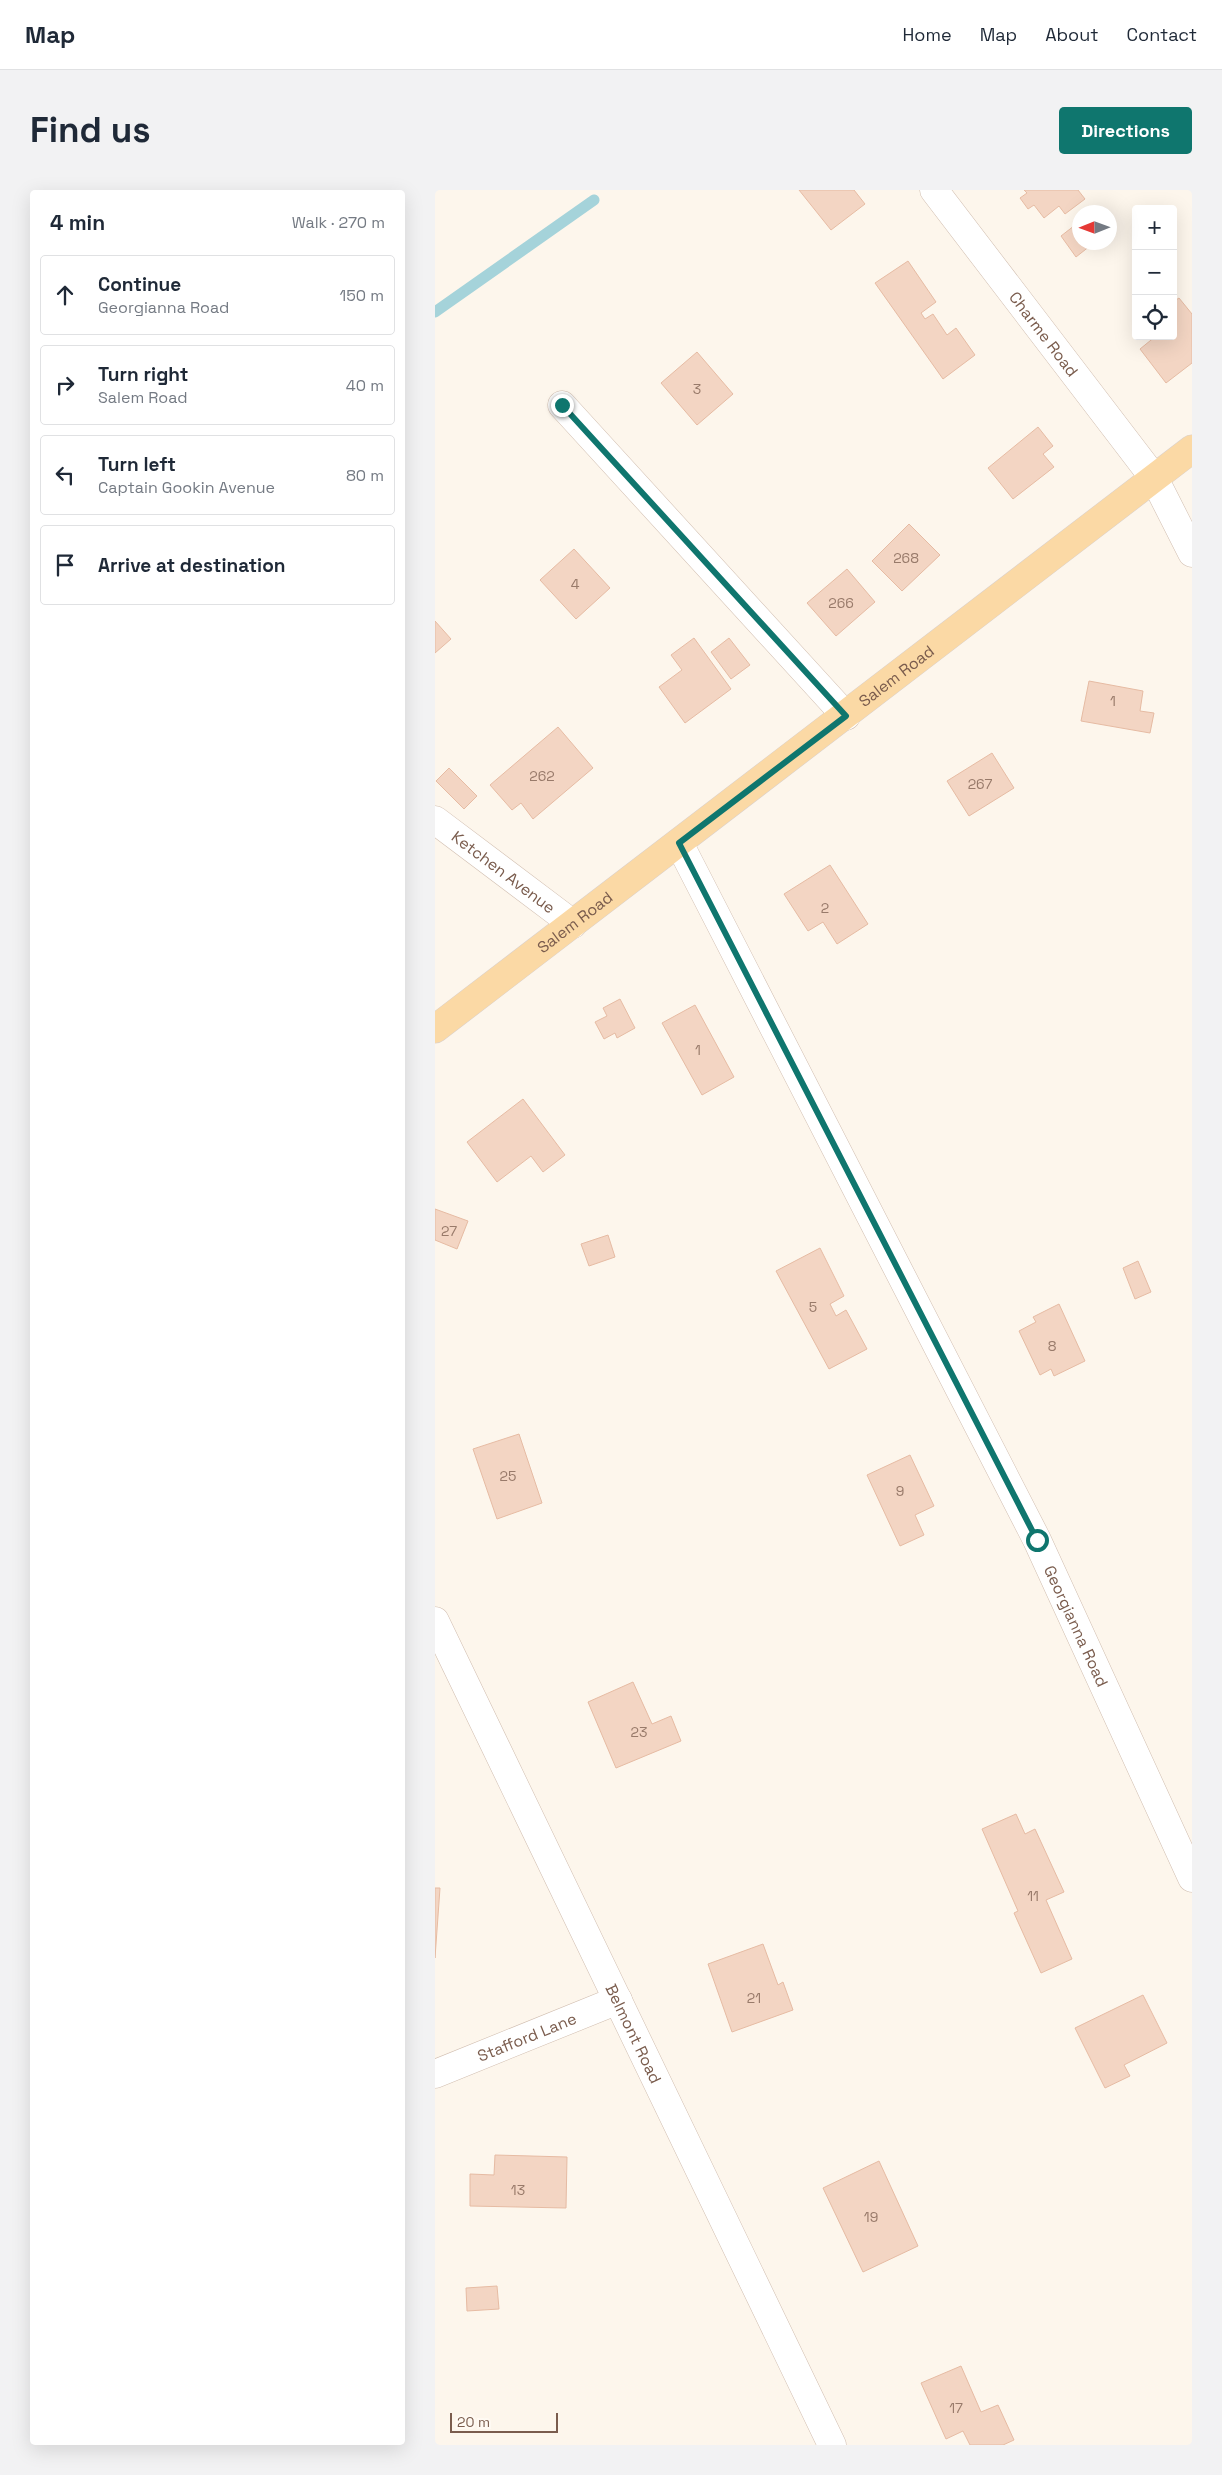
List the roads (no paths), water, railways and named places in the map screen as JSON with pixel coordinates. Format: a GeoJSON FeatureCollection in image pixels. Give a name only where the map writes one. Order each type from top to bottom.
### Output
{"type":"FeatureCollection","features":[{"type":"Feature","properties":{"kind":"main road","name":"Salem Road"},"geometry":{"type":"LineString","coordinates":[[435,1029],[846,716],[1192,449]]}},
{"type":"Feature","properties":{"kind":"street","name":"Charme Road"},"geometry":{"type":"LineString","coordinates":[[934,190],[1154,478],[1192,553]]}},
{"type":"Feature","properties":{"kind":"street"},"geometry":{"type":"LineString","coordinates":[[562,405],[846,716]]}},
{"type":"Feature","properties":{"kind":"street","name":"Ketchen Avenue"},"geometry":{"type":"LineString","coordinates":[[435,820],[573,924]]}},
{"type":"Feature","properties":{"kind":"street","name":"Georgianna Road"},"geometry":{"type":"LineString","coordinates":[[679,843],[1037,1540],[1192,1878]]}},
{"type":"Feature","properties":{"kind":"street","name":"Belmont Road"},"geometry":{"type":"LineString","coordinates":[[435,1621],[832,2445]]}},
{"type":"Feature","properties":{"kind":"street","name":"Stafford Lane"},"geometry":{"type":"LineString","coordinates":[[435,2074],[618,2000]]}},
{"type":"Feature","properties":{"kind":"waterway"},"geometry":{"type":"LineString","coordinates":[[435,312],[594,200]]}}]}
